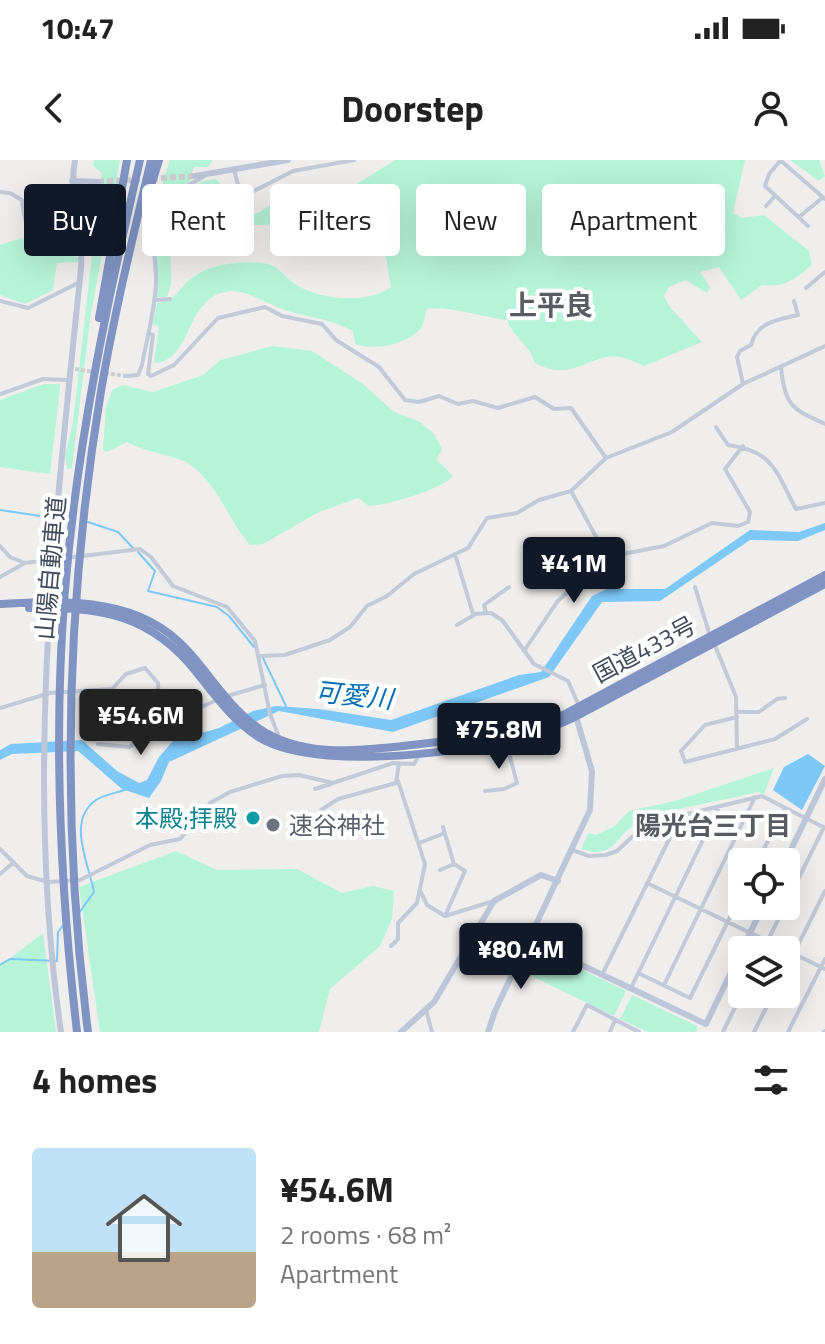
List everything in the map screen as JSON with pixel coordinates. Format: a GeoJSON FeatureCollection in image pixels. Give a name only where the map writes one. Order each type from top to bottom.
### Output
{"type":"FeatureCollection","features":[{"type":"Feature","properties":{"kind":"highway"},"geometry":{"type":"LineString","coordinates":[[91,390],[104,280],[127,160]]}},
{"type":"Feature","properties":{"kind":"highway","name":"山陽自動車道"},"geometry":{"type":"LineString","coordinates":[[77,1032],[60,797],[65,591],[80,456],[91,390],[140,160]]}},
{"type":"Feature","properties":{"kind":"highway","name":"山陽自動車道"},"geometry":{"type":"LineString","coordinates":[[88,1032],[71,931],[73,664],[93,442],[112,332],[151,160]]}},
{"type":"Feature","properties":{"kind":"highway"},"geometry":{"type":"LineString","coordinates":[[112,332],[159,160]]}},
{"type":"Feature","properties":{"kind":"highway","name":"国道433号"},"geometry":{"type":"LineString","coordinates":[[249,726],[280,740],[325,750],[420,748],[514,733],[579,706],[823,583]]}},
{"type":"Feature","properties":{"kind":"highway","name":"国道433号"},"geometry":{"type":"LineString","coordinates":[[0,607],[102,604],[142,617],[186,648],[221,699],[249,726],[279,747],[317,757],[506,742],[573,720],[713,640]]}},
{"type":"Feature","properties":{"kind":"street"},"geometry":{"type":"LineString","coordinates":[[72,184],[75,160]]}},
{"type":"Feature","properties":{"kind":"street"},"geometry":{"type":"LineString","coordinates":[[195,176],[288,160]]}},
{"type":"Feature","properties":{"kind":"street"},"geometry":{"type":"LineString","coordinates":[[234,170],[239,188],[252,192],[293,171],[354,160]]}},
{"type":"Feature","properties":{"kind":"street"},"geometry":{"type":"LineString","coordinates":[[799,217],[824,198],[780,160],[769,174],[765,186],[808,226]]}},
{"type":"Feature","properties":{"kind":"street"},"geometry":{"type":"LineString","coordinates":[[126,376],[138,375],[155,300],[156,276],[149,227],[155,205],[206,175]]}},
{"type":"Feature","properties":{"kind":"street"},"geometry":{"type":"LineString","coordinates":[[72,181],[98,182]]}},
{"type":"Feature","properties":{"kind":"street"},"geometry":{"type":"LineString","coordinates":[[0,192],[10,193],[22,200],[24,219]]}},
{"type":"Feature","properties":{"kind":"street"},"geometry":{"type":"LineString","coordinates":[[766,206],[775,195]]}},
{"type":"Feature","properties":{"kind":"street"},"geometry":{"type":"LineString","coordinates":[[61,1032],[52,969],[45,694],[48,605],[67,380],[72,369],[82,256]]}},
{"type":"Feature","properties":{"kind":"street"},"geometry":{"type":"LineString","coordinates":[[806,288],[825,272]]}},
{"type":"Feature","properties":{"kind":"street"},"geometry":{"type":"LineString","coordinates":[[0,301],[28,308],[79,283]]}},
{"type":"Feature","properties":{"kind":"street"},"geometry":{"type":"LineString","coordinates":[[155,300],[170,299]]}},
{"type":"Feature","properties":{"kind":"street"},"geometry":{"type":"LineString","coordinates":[[743,384],[737,357],[740,351],[751,345],[753,335],[762,324],[798,315],[794,301]]}},
{"type":"Feature","properties":{"kind":"street"},"geometry":{"type":"LineString","coordinates":[[148,334],[153,335],[148,374],[151,376],[174,365],[218,318],[265,307],[282,316],[322,324],[336,340],[379,367],[405,400],[419,402],[439,396],[458,404],[473,401],[498,408],[535,397],[554,409],[567,406],[606,458]]}},
{"type":"Feature","properties":{"kind":"street"},"geometry":{"type":"LineString","coordinates":[[260,656],[285,655],[330,640],[350,627],[367,606],[387,596],[414,574],[468,548],[487,518],[517,513],[539,500],[571,491],[606,458],[672,432],[743,384],[825,346]]}},
{"type":"Feature","properties":{"kind":"street"},"geometry":{"type":"LineString","coordinates":[[781,367],[785,397],[794,409],[825,424]]}},
{"type":"Feature","properties":{"kind":"street"},"geometry":{"type":"LineString","coordinates":[[0,394],[33,382],[67,380]]}},
{"type":"Feature","properties":{"kind":"street"},"geometry":{"type":"LineString","coordinates":[[716,427],[728,445],[743,446],[776,467],[796,509],[825,503]]}},
{"type":"Feature","properties":{"kind":"street"},"geometry":{"type":"LineString","coordinates":[[571,491],[610,558],[664,546],[707,525],[748,523],[750,512],[725,469],[743,446]]}},
{"type":"Feature","properties":{"kind":"street"},"geometry":{"type":"LineString","coordinates":[[524,651],[557,602],[580,580],[577,562],[582,553],[599,542]]}},
{"type":"Feature","properties":{"kind":"street"},"geometry":{"type":"LineString","coordinates":[[0,546],[10,557],[25,563]]}},
{"type":"Feature","properties":{"kind":"street"},"geometry":{"type":"LineString","coordinates":[[0,577],[25,563],[53,557],[98,557],[130,548],[144,551],[173,586],[227,607],[256,642],[270,715],[280,740]]}},
{"type":"Feature","properties":{"kind":"street"},"geometry":{"type":"LineString","coordinates":[[455,554],[474,615]]}},
{"type":"Feature","properties":{"kind":"street"},"geometry":{"type":"LineString","coordinates":[[486,613],[484,605],[509,587]]}},
{"type":"Feature","properties":{"kind":"street"},"geometry":{"type":"LineString","coordinates":[[695,587],[735,694],[737,749]]}},
{"type":"Feature","properties":{"kind":"street"},"geometry":{"type":"LineString","coordinates":[[457,625],[474,615],[486,613],[502,620],[524,651],[541,668],[568,681],[579,706],[573,720],[591,763],[594,787],[588,818],[488,1032]]}},
{"type":"Feature","properties":{"kind":"street"},"geometry":{"type":"LineString","coordinates":[[0,708],[45,694],[112,689],[126,674],[145,668],[158,683],[159,704],[173,721]]}},
{"type":"Feature","properties":{"kind":"street"},"geometry":{"type":"LineString","coordinates":[[98,744],[129,747],[173,721],[221,699],[265,685]]}},
{"type":"Feature","properties":{"kind":"street"},"geometry":{"type":"LineString","coordinates":[[785,698],[777,699],[759,712],[705,725],[681,752],[687,763],[781,737],[807,719]]}},
{"type":"Feature","properties":{"kind":"street"},"geometry":{"type":"LineString","coordinates":[[485,791],[504,789],[517,783],[507,746]]}},
{"type":"Feature","properties":{"kind":"street"},"geometry":{"type":"LineString","coordinates":[[315,789],[399,763],[414,764],[420,748]]}},
{"type":"Feature","properties":{"kind":"street"},"geometry":{"type":"LineString","coordinates":[[391,946],[398,939],[398,923],[417,903],[425,864],[398,781],[399,763]]}},
{"type":"Feature","properties":{"kind":"street"},"geometry":{"type":"LineString","coordinates":[[0,849],[27,876],[48,882],[80,880],[150,845],[180,839],[210,803],[230,792],[293,775],[333,783]]}},
{"type":"Feature","properties":{"kind":"street"},"geometry":{"type":"LineString","coordinates":[[792,848],[825,779]]}},
{"type":"Feature","properties":{"kind":"street"},"geometry":{"type":"LineString","coordinates":[[321,810],[338,799],[398,781]]}},
{"type":"Feature","properties":{"kind":"street"},"geometry":{"type":"LineString","coordinates":[[572,850],[589,856],[606,855],[617,851],[646,824],[762,796],[824,828],[800,877]]}},
{"type":"Feature","properties":{"kind":"street"},"geometry":{"type":"LineString","coordinates":[[664,985],[755,797]]}},
{"type":"Feature","properties":{"kind":"street"},"geometry":{"type":"LineString","coordinates":[[631,988],[719,807]]}},
{"type":"Feature","properties":{"kind":"street"},"geometry":{"type":"LineString","coordinates":[[764,848],[785,808]]}},
{"type":"Feature","properties":{"kind":"street"},"geometry":{"type":"LineString","coordinates":[[602,975],[681,814]]}},
{"type":"Feature","properties":{"kind":"street"},"geometry":{"type":"LineString","coordinates":[[443,827],[454,864],[465,871],[445,916]]}},
{"type":"Feature","properties":{"kind":"street"},"geometry":{"type":"LineString","coordinates":[[419,843],[445,833]]}},
{"type":"Feature","properties":{"kind":"street"},"geometry":{"type":"LineString","coordinates":[[0,874],[13,863]]}},
{"type":"Feature","properties":{"kind":"street"},"geometry":{"type":"LineString","coordinates":[[440,870],[454,864]]}},
{"type":"Feature","properties":{"kind":"street"},"geometry":{"type":"LineString","coordinates":[[421,892],[427,905],[445,916],[494,901],[541,875],[558,881]]}},
{"type":"Feature","properties":{"kind":"street"},"geometry":{"type":"LineString","coordinates":[[647,883],[757,936]]}},
{"type":"Feature","properties":{"kind":"street"},"geometry":{"type":"LineString","coordinates":[[800,942],[825,891]]}},
{"type":"Feature","properties":{"kind":"street"},"geometry":{"type":"LineString","coordinates":[[401,1032],[426,1010],[445,986],[494,901]]}},
{"type":"Feature","properties":{"kind":"street"},"geometry":{"type":"LineString","coordinates":[[702,1032],[756,920]]}},
{"type":"Feature","properties":{"kind":"street"},"geometry":{"type":"LineString","coordinates":[[638,973],[690,998],[728,922]]}},
{"type":"Feature","properties":{"kind":"street"},"geometry":{"type":"LineString","coordinates":[[529,940],[706,1024]]}},
{"type":"Feature","properties":{"kind":"street"},"geometry":{"type":"LineString","coordinates":[[800,957],[823,968]]}},
{"type":"Feature","properties":{"kind":"street"},"geometry":{"type":"LineString","coordinates":[[788,1032],[825,959]]}},
{"type":"Feature","properties":{"kind":"street"},"geometry":{"type":"LineString","coordinates":[[573,1032],[587,1005],[639,1032]]}},
{"type":"Feature","properties":{"kind":"street"},"geometry":{"type":"LineString","coordinates":[[723,1032],[735,1008]]}},
{"type":"Feature","properties":{"kind":"street"},"geometry":{"type":"LineString","coordinates":[[754,1032],[766,1008]]}},
{"type":"Feature","properties":{"kind":"street"},"geometry":{"type":"LineString","coordinates":[[426,1010],[432,1032]]}},
{"type":"Feature","properties":{"kind":"street"},"geometry":{"type":"LineString","coordinates":[[610,1032],[615,1020]]}},
{"type":"Feature","properties":{"kind":"green space"},"geometry":{"type":"Polygon","coordinates":[[[94,160],[120,160],[115,184],[100,184],[102,174],[93,165],[94,160]]]}},
{"type":"Feature","properties":{"kind":"green space"},"geometry":{"type":"Polygon","coordinates":[[[170,160],[213,160],[208,167],[194,167],[187,184],[162,184],[170,160]]]}},
{"type":"Feature","properties":{"kind":"green space"},"geometry":{"type":"Polygon","coordinates":[[[395,160],[745,160],[733,213],[742,218],[764,215],[809,251],[812,264],[790,281],[762,285],[741,300],[719,267],[700,272],[710,287],[707,293],[686,280],[669,287],[664,296],[670,307],[702,342],[644,366],[610,357],[571,369],[548,369],[535,363],[507,320],[435,308],[427,309],[421,328],[407,339],[390,345],[362,346],[355,344],[353,331],[342,326],[288,311],[237,291],[215,295],[204,304],[176,352],[167,360],[154,363],[159,327],[153,324],[157,303],[171,298],[194,277],[213,267],[247,262],[268,264],[302,288],[342,298],[369,296],[391,287],[386,256],[400,256],[400,184],[357,184],[395,160]]]}},
{"type":"Feature","properties":{"kind":"green space"},"geometry":{"type":"Polygon","coordinates":[[[790,160],[819,160],[825,176],[819,181],[790,160]]]}},
{"type":"Feature","properties":{"kind":"green space"},"geometry":{"type":"Polygon","coordinates":[[[216,179],[220,184],[198,184],[204,181],[216,179]]]}},
{"type":"Feature","properties":{"kind":"green space"},"geometry":{"type":"Polygon","coordinates":[[[270,205],[270,225],[254,225],[254,214],[270,205]]]}},
{"type":"Feature","properties":{"kind":"green space"},"geometry":{"type":"Polygon","coordinates":[[[21,238],[24,239],[24,256],[79,258],[78,262],[57,263],[53,290],[25,304],[0,295],[0,245],[21,238]]]}},
{"type":"Feature","properties":{"kind":"green space"},"geometry":{"type":"Polygon","coordinates":[[[92,256],[102,256],[90,319],[72,468],[67,469],[65,456],[73,422],[92,256]]]}},
{"type":"Feature","properties":{"kind":"green space"},"geometry":{"type":"Polygon","coordinates":[[[153,256],[170,256],[171,284],[167,297],[157,297],[153,256]]]}},
{"type":"Feature","properties":{"kind":"green space"},"geometry":{"type":"Polygon","coordinates":[[[272,346],[312,351],[363,384],[394,412],[420,422],[434,434],[442,449],[437,460],[453,476],[427,491],[389,503],[369,506],[358,498],[317,513],[263,544],[250,545],[209,483],[191,465],[127,442],[107,452],[103,450],[106,407],[112,390],[123,385],[153,392],[203,375],[221,360],[272,346]]]}},
{"type":"Feature","properties":{"kind":"green space"},"geometry":{"type":"Polygon","coordinates":[[[44,384],[60,384],[50,474],[0,467],[0,400],[44,384]]]}},
{"type":"Feature","properties":{"kind":"green space"},"geometry":{"type":"Polygon","coordinates":[[[774,768],[764,794],[757,792],[666,813],[639,822],[601,852],[581,849],[588,833],[596,835],[615,826],[629,811],[675,801],[774,768]]]}},
{"type":"Feature","properties":{"kind":"green space"},"geometry":{"type":"Polygon","coordinates":[[[176,851],[217,870],[297,869],[342,893],[373,886],[394,891],[392,919],[380,946],[330,989],[319,1032],[100,1032],[79,887],[176,851]]]}},
{"type":"Feature","properties":{"kind":"green space"},"geometry":{"type":"Polygon","coordinates":[[[483,925],[520,942],[508,965],[472,947],[483,925]]]}},
{"type":"Feature","properties":{"kind":"green space"},"geometry":{"type":"Polygon","coordinates":[[[43,933],[56,1032],[0,1032],[0,966],[43,933]]]}},
{"type":"Feature","properties":{"kind":"green space"},"geometry":{"type":"Polygon","coordinates":[[[533,946],[626,991],[614,1016],[521,971],[533,946]]]}},
{"type":"Feature","properties":{"kind":"green space"},"geometry":{"type":"Polygon","coordinates":[[[632,995],[697,1026],[697,1032],[648,1032],[620,1019],[632,995]]]}},
{"type":"Feature","properties":{"kind":"water"},"geometry":{"type":"Polygon","coordinates":[[[825,523],[825,530],[798,541],[750,540],[660,601],[602,602],[549,677],[393,732],[279,711],[169,762],[149,798],[122,789],[78,751],[12,754],[0,760],[0,750],[11,744],[82,740],[117,771],[139,783],[147,780],[159,757],[173,741],[219,728],[253,711],[276,706],[391,720],[519,675],[541,672],[592,596],[607,589],[665,589],[750,530],[799,532],[825,523]]]}},
{"type":"Feature","properties":{"kind":"water"},"geometry":{"type":"Polygon","coordinates":[[[808,754],[825,766],[802,810],[773,790],[784,767],[808,754]]]}},
{"type":"Feature","properties":{"kind":"waterway"},"geometry":{"type":"LineString","coordinates":[[0,510],[54,518]]}},
{"type":"Feature","properties":{"kind":"waterway"},"geometry":{"type":"LineString","coordinates":[[88,522],[118,532],[133,548]]}},
{"type":"Feature","properties":{"kind":"waterway"},"geometry":{"type":"LineString","coordinates":[[138,552],[155,571],[148,591],[217,607],[229,616],[254,647]]}},
{"type":"Feature","properties":{"kind":"waterway"},"geometry":{"type":"LineString","coordinates":[[263,658],[286,706]]}},
{"type":"Feature","properties":{"kind":"waterway"},"geometry":{"type":"LineString","coordinates":[[79,913],[94,892],[82,843],[82,819],[96,800],[127,789]]}},
{"type":"Feature","properties":{"kind":"waterway"},"geometry":{"type":"LineString","coordinates":[[0,965],[10,959],[57,961],[58,932],[64,924]]}},
{"type":"Feature","properties":{"kind":"tunnel"},"geometry":{"type":"LineString","coordinates":[[98,182],[195,176]]}},
{"type":"Feature","properties":{"kind":"tunnel"},"geometry":{"type":"LineString","coordinates":[[75,369],[96,372]]}},
{"type":"Feature","properties":{"kind":"tunnel"},"geometry":{"type":"LineString","coordinates":[[105,373],[126,376]]}},
{"type":"Feature","properties":{"kind":"place","name":"本殿;拝殿"},"geometry":{"type":"Point","coordinates":[253,818]}},
{"type":"Feature","properties":{"kind":"place","name":"速谷神社"},"geometry":{"type":"Point","coordinates":[273,825]}},
{"type":"Feature","properties":{"kind":"district","name":"上平良"},"geometry":{"type":"Point","coordinates":[551,304]}},
{"type":"Feature","properties":{"kind":"district","name":"陽光台三丁目"},"geometry":{"type":"Point","coordinates":[713,825]}},
{"type":"Feature","properties":{"kind":"water label","name":"可愛川"},"geometry":{"type":"Point","coordinates":[354,695]}}]}
